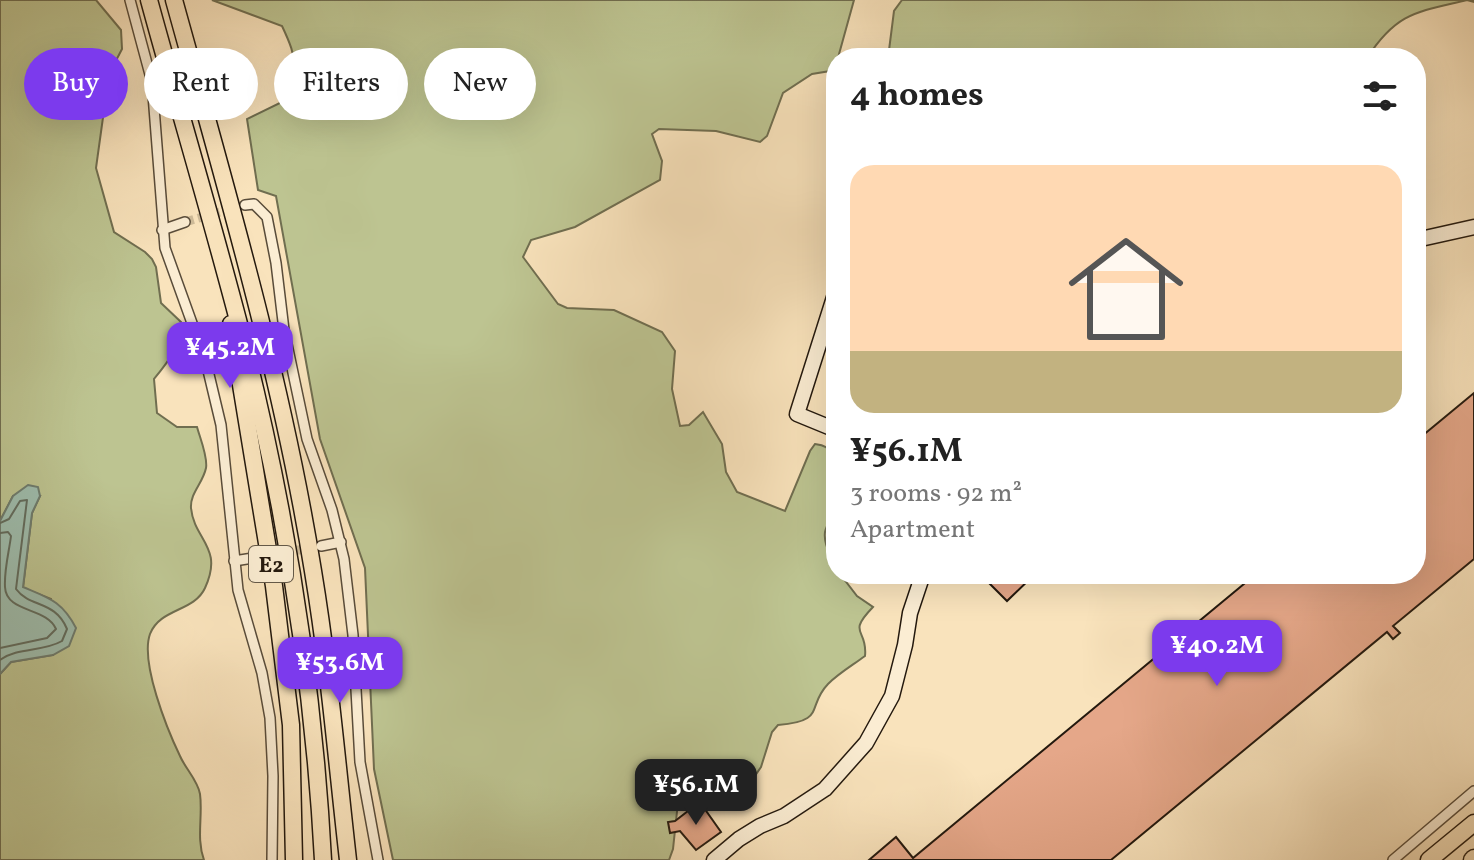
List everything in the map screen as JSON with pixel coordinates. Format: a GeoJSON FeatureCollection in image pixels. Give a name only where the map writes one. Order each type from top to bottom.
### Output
{"type":"FeatureCollection","features":[{"type":"Feature","properties":{"kind":"highway","name":"E2"},"geometry":{"type":"LineString","coordinates":[[149,0],[225,271],[234,356],[256,469],[291,725],[294,860]]}},
{"type":"Feature","properties":{"kind":"highway","name":"E2"},"geometry":{"type":"LineString","coordinates":[[174,0],[273,377],[313,571],[333,724]]}},
{"type":"Feature","properties":{"kind":"highway"},"geometry":{"type":"LineString","coordinates":[[225,271],[247,354],[291,571],[312,724],[323,860]]}},
{"type":"Feature","properties":{"kind":"highway"},"geometry":{"type":"LineString","coordinates":[[333,724],[342,860]]}},
{"type":"Feature","properties":{"kind":"highway"},"geometry":{"type":"LineString","coordinates":[[333,724],[348,860]]}},
{"type":"Feature","properties":{"kind":"highway"},"geometry":{"type":"LineString","coordinates":[[1429,860],[1474,823]]}},
{"type":"Feature","properties":{"kind":"street"},"geometry":{"type":"LineString","coordinates":[[130,0],[152,82],[165,248],[206,362],[221,425],[238,590],[262,673],[270,718],[272,860]]}},
{"type":"Feature","properties":{"kind":"street"},"geometry":{"type":"LineString","coordinates":[[245,205],[254,204],[267,217],[284,330],[307,439],[341,542],[353,635],[360,762],[378,860]]}},
{"type":"Feature","properties":{"kind":"street"},"geometry":{"type":"LineString","coordinates":[[162,230],[185,222]]}},
{"type":"Feature","properties":{"kind":"street"},"geometry":{"type":"LineString","coordinates":[[1426,238],[1474,227]]}},
{"type":"Feature","properties":{"kind":"street"},"geometry":{"type":"LineString","coordinates":[[826,323],[797,414],[826,426]]}},
{"type":"Feature","properties":{"kind":"street"},"geometry":{"type":"LineString","coordinates":[[321,546],[341,542]]}},
{"type":"Feature","properties":{"kind":"street"},"geometry":{"type":"LineString","coordinates":[[234,561],[253,558]]}},
{"type":"Feature","properties":{"kind":"street"},"geometry":{"type":"LineString","coordinates":[[714,860],[739,839],[784,816],[825,789],[866,743],[892,696],[910,613],[920,584]]}},
{"type":"Feature","properties":{"kind":"street"},"geometry":{"type":"LineString","coordinates":[[1393,860],[1474,791]]}},
{"type":"Feature","properties":{"kind":"green space"},"geometry":{"type":"Polygon","coordinates":[[[0,0],[96,0],[121,30],[122,48],[24,48],[24,120],[103,120],[96,168],[114,232],[152,259],[161,303],[181,322],[177,345],[154,379],[157,413],[177,427],[197,427],[206,468],[192,498],[191,508],[193,519],[210,553],[210,574],[200,596],[161,619],[150,634],[148,646],[152,678],[162,713],[180,756],[199,789],[200,844],[204,860],[0,860],[0,674],[11,662],[53,655],[51,599],[23,588],[32,513],[40,496],[13,496],[0,521],[0,0]]]}},
{"type":"Feature","properties":{"kind":"green space"},"geometry":{"type":"Polygon","coordinates":[[[212,0],[854,0],[841,48],[826,48],[826,72],[812,74],[783,93],[767,136],[760,142],[716,131],[659,129],[652,134],[662,161],[660,180],[575,227],[531,240],[523,257],[558,304],[567,308],[614,310],[662,332],[675,351],[672,389],[680,426],[689,425],[703,412],[722,444],[726,472],[737,492],[785,511],[810,451],[815,444],[826,447],[826,584],[848,584],[857,596],[873,607],[859,627],[865,656],[828,684],[810,716],[778,725],[772,732],[761,767],[750,783],[707,766],[698,766],[681,774],[673,849],[669,860],[393,860],[374,769],[365,568],[320,439],[276,196],[258,190],[247,120],[258,120],[258,114],[274,106],[274,120],[408,120],[408,48],[291,48],[282,26],[212,0]]]}},
{"type":"Feature","properties":{"kind":"green space"},"geometry":{"type":"Polygon","coordinates":[[[902,0],[1467,0],[1410,16],[1388,31],[1374,48],[889,48],[894,11],[902,0]]]}},
{"type":"Feature","properties":{"kind":"water"},"geometry":{"type":"Polygon","coordinates":[[[28,485],[38,487],[40,496],[32,513],[23,587],[60,606],[76,628],[69,646],[53,655],[11,662],[0,674],[0,521],[13,496],[28,485]]]}},
{"type":"Feature","properties":{"kind":"building"},"geometry":{"type":"Polygon","coordinates":[[[1474,393],[1474,559],[1393,626],[1400,633],[1393,639],[1387,632],[1111,860],[869,860],[896,837],[913,858],[1244,584],[1426,584],[1426,433],[1474,393]]]}},
{"type":"Feature","properties":{"kind":"building"},"geometry":{"type":"Polygon","coordinates":[[[990,584],[1025,584],[1007,601],[990,584]]]}},
{"type":"Feature","properties":{"kind":"building"},"geometry":{"type":"Polygon","coordinates":[[[713,764],[718,780],[695,792],[679,768],[713,764]]]}},
{"type":"Feature","properties":{"kind":"building"},"geometry":{"type":"Polygon","coordinates":[[[697,804],[704,808],[721,832],[696,850],[680,831],[670,833],[668,822],[675,821],[697,804]]]}},
{"type":"Feature","properties":{"kind":"tunnel"},"geometry":{"type":"LineString","coordinates":[[185,222],[234,208]]}},
{"type":"Feature","properties":{"kind":"tunnel"},"geometry":{"type":"LineString","coordinates":[[253,558],[310,548]]}}]}
